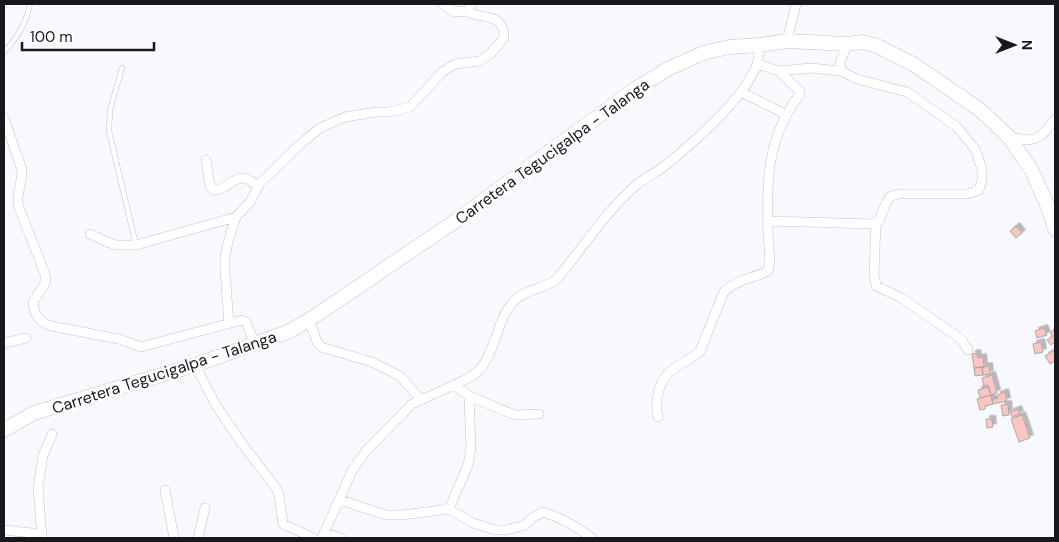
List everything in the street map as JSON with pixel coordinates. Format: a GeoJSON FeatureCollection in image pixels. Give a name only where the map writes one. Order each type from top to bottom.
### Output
{"type":"FeatureCollection","features":[{"type":"Feature","properties":{"kind":"main road","name":"Carretera Tegucigalpa - Talanga"},"geometry":{"type":"LineString","coordinates":[[4,430],[34,414],[195,365],[288,332],[309,320],[456,220],[638,87],[668,69],[703,53],[729,47],[787,41],[847,44],[862,42],[875,44],[913,64],[979,109],[1008,136],[1031,169],[1048,207],[1055,229]]}},
{"type":"Feature","properties":{"kind":"street"},"geometry":{"type":"LineString","coordinates":[[230,323],[225,257],[228,242],[236,217],[250,202],[258,186],[304,140],[320,128],[345,117],[376,112],[390,112],[410,107],[442,72],[455,64],[480,61],[491,53],[504,38],[504,30],[494,19],[486,15],[473,15],[469,7],[454,12],[443,4]]}},
{"type":"Feature","properties":{"kind":"street"},"geometry":{"type":"LineString","coordinates":[[787,41],[796,4]]}},
{"type":"Feature","properties":{"kind":"street"},"geometry":{"type":"LineString","coordinates":[[841,70],[840,63],[847,44]]}},
{"type":"Feature","properties":{"kind":"street"},"geometry":{"type":"LineString","coordinates":[[341,538],[323,536],[352,471],[366,451],[412,404],[477,373],[484,363],[500,323],[514,300],[526,292],[548,285],[556,280],[610,211],[636,186],[694,141],[741,92],[757,64],[760,45]]}},
{"type":"Feature","properties":{"kind":"street"},"geometry":{"type":"LineString","coordinates":[[658,417],[656,407],[658,392],[666,376],[700,351],[724,292],[729,287],[755,278],[768,271],[770,266],[768,221],[769,164],[779,127],[785,114],[800,94],[800,91],[779,71],[757,64]]}},
{"type":"Feature","properties":{"kind":"street"},"geometry":{"type":"LineString","coordinates":[[779,71],[811,68],[841,70],[857,78],[907,92],[956,126],[975,149],[982,169],[982,180],[979,190],[968,194],[899,194],[891,196],[879,221],[876,223],[874,273],[876,286],[900,297],[961,339],[968,350]]}},
{"type":"Feature","properties":{"kind":"street"},"geometry":{"type":"LineString","coordinates":[[741,92],[785,114]]}},
{"type":"Feature","properties":{"kind":"street"},"geometry":{"type":"LineString","coordinates":[[4,118],[22,170],[18,205],[45,274],[46,282],[33,302],[36,316],[42,323],[119,339],[141,348],[239,320],[246,322],[256,344]]}},
{"type":"Feature","properties":{"kind":"street"},"geometry":{"type":"LineString","coordinates":[[1008,136],[1019,140],[1031,140],[1042,137],[1055,119]]}},
{"type":"Feature","properties":{"kind":"street"},"geometry":{"type":"LineString","coordinates":[[206,160],[210,186],[213,190],[218,191],[240,179],[246,178],[258,186]]}},
{"type":"Feature","properties":{"kind":"street"},"geometry":{"type":"LineString","coordinates":[[90,234],[116,245],[136,245],[236,217]]}},
{"type":"Feature","properties":{"kind":"street"},"geometry":{"type":"LineString","coordinates":[[768,221],[876,223]]}},
{"type":"Feature","properties":{"kind":"street"},"geometry":{"type":"LineString","coordinates":[[309,320],[317,342],[321,347],[372,362],[400,376],[421,400]]}},
{"type":"Feature","properties":{"kind":"street"},"geometry":{"type":"LineString","coordinates":[[4,343],[26,338]]}},
{"type":"Feature","properties":{"kind":"street"},"geometry":{"type":"LineString","coordinates":[[195,365],[217,407],[276,488],[279,495],[283,524],[314,538]]}},
{"type":"Feature","properties":{"kind":"street"},"geometry":{"type":"LineString","coordinates":[[454,385],[469,396],[516,415],[540,414]]}},
{"type":"Feature","properties":{"kind":"street"},"geometry":{"type":"LineString","coordinates":[[449,509],[468,465],[471,448],[469,396]]}},
{"type":"Feature","properties":{"kind":"street"},"geometry":{"type":"LineString","coordinates":[[4,530],[42,536],[38,487],[43,456],[52,434]]}},
{"type":"Feature","properties":{"kind":"street"},"geometry":{"type":"LineString","coordinates":[[165,490],[174,538]]}},
{"type":"Feature","properties":{"kind":"street"},"geometry":{"type":"LineString","coordinates":[[340,500],[386,515],[402,515],[449,509],[473,523],[495,530],[506,530],[525,525],[532,518],[543,512],[575,525],[592,538]]}},
{"type":"Feature","properties":{"kind":"street"},"geometry":{"type":"LineString","coordinates":[[198,538],[205,508]]}},
{"type":"Feature","properties":{"kind":"lane"},"geometry":{"type":"LineString","coordinates":[[4,52],[22,28],[28,15],[30,4]]}},
{"type":"Feature","properties":{"kind":"lane"},"geometry":{"type":"LineString","coordinates":[[122,68],[110,110],[109,131],[136,245]]}},
{"type":"Feature","properties":{"kind":"building"},"geometry":{"type":"Polygon","coordinates":[[[1016,226],[1022,233],[1016,238],[1010,231],[1016,226]]]}},
{"type":"Feature","properties":{"kind":"building"},"geometry":{"type":"Polygon","coordinates":[[[1044,328],[1047,335],[1037,338],[1035,331],[1044,328]]]}},
{"type":"Feature","properties":{"kind":"building"},"geometry":{"type":"Polygon","coordinates":[[[1055,329],[1055,342],[1051,345],[1047,340],[1053,336],[1050,333],[1055,329]]]}},
{"type":"Feature","properties":{"kind":"building"},"geometry":{"type":"Polygon","coordinates":[[[1041,342],[1043,352],[1035,354],[1033,344],[1041,342]]]}},
{"type":"Feature","properties":{"kind":"building"},"geometry":{"type":"Polygon","coordinates":[[[1055,350],[1055,361],[1050,364],[1045,356],[1055,350]]]}},
{"type":"Feature","properties":{"kind":"building"},"geometry":{"type":"Polygon","coordinates":[[[977,353],[978,358],[983,357],[984,367],[974,368],[972,354],[977,353]]]}},
{"type":"Feature","properties":{"kind":"building"},"geometry":{"type":"Polygon","coordinates":[[[989,366],[990,374],[983,375],[982,367],[989,366]]]}},
{"type":"Feature","properties":{"kind":"building"},"geometry":{"type":"Polygon","coordinates":[[[982,367],[983,375],[975,376],[974,368],[982,367]]]}},
{"type":"Feature","properties":{"kind":"building"},"geometry":{"type":"Polygon","coordinates":[[[992,375],[997,393],[991,395],[988,385],[984,386],[982,378],[992,375]]]}},
{"type":"Feature","properties":{"kind":"building"},"geometry":{"type":"Polygon","coordinates":[[[988,387],[991,395],[980,398],[978,390],[988,387]]]}},
{"type":"Feature","properties":{"kind":"building"},"geometry":{"type":"Polygon","coordinates":[[[1005,392],[1007,401],[993,404],[992,400],[998,398],[997,395],[1005,392]]]}},
{"type":"Feature","properties":{"kind":"building"},"geometry":{"type":"Polygon","coordinates":[[[991,395],[993,404],[985,406],[985,409],[980,410],[977,399],[991,395]]]}},
{"type":"Feature","properties":{"kind":"building"},"geometry":{"type":"Polygon","coordinates":[[[1008,404],[1009,415],[1003,416],[1001,405],[1008,404]]]}},
{"type":"Feature","properties":{"kind":"building"},"geometry":{"type":"Polygon","coordinates":[[[1018,409],[1020,414],[1012,417],[1010,412],[1018,409]]]}},
{"type":"Feature","properties":{"kind":"building"},"geometry":{"type":"Polygon","coordinates":[[[1022,415],[1030,438],[1019,442],[1011,419],[1022,415]]]}},
{"type":"Feature","properties":{"kind":"building"},"geometry":{"type":"Polygon","coordinates":[[[986,419],[992,419],[993,427],[987,428],[986,419]]]}}]}
